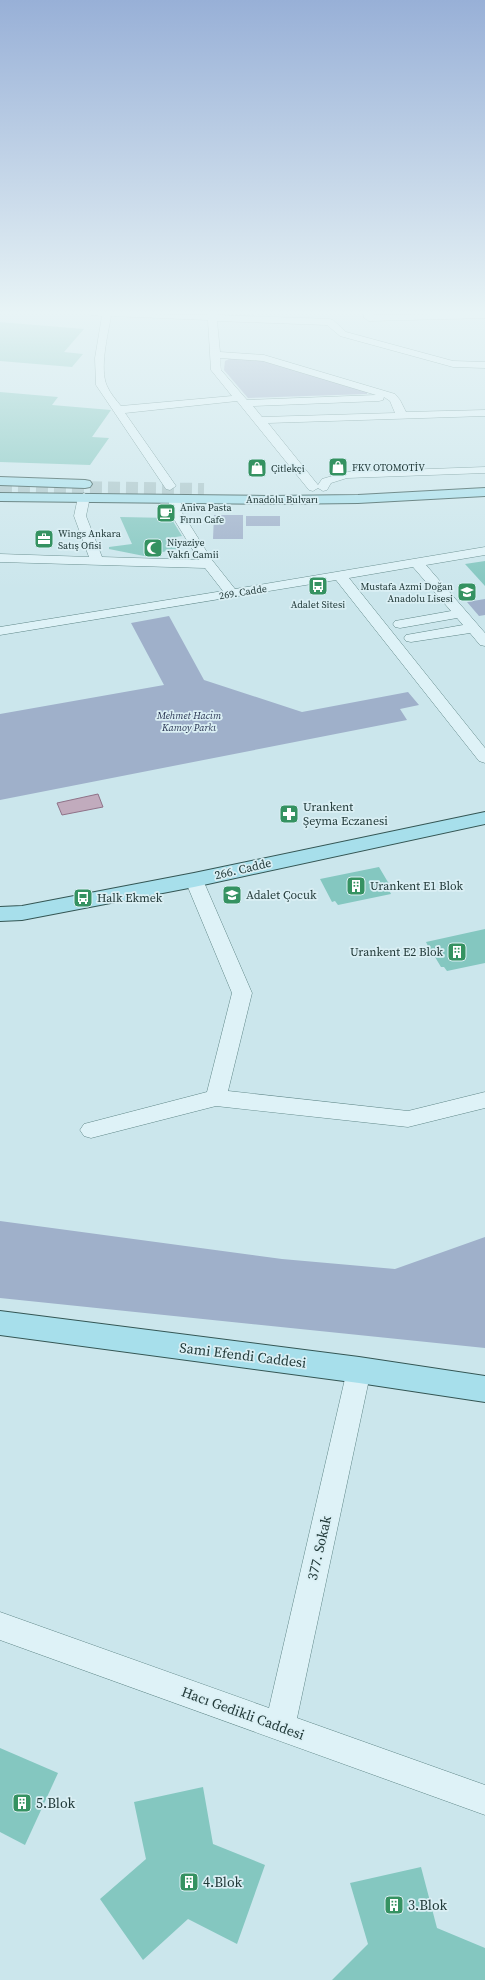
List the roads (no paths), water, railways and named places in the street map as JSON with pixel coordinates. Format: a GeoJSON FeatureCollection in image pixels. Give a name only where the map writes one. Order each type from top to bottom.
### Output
{"type":"FeatureCollection","features":[{"type":"Feature","properties":{"kind":"main road"},"geometry":{"type":"LineString","coordinates":[[0,481],[101,484]]}},
{"type":"Feature","properties":{"kind":"main road","name":"Anadolu Bulvarı"},"geometry":{"type":"LineString","coordinates":[[172,493],[204,489],[318,487],[485,481]]}},
{"type":"Feature","properties":{"kind":"main road"},"geometry":{"type":"LineString","coordinates":[[154,486],[172,493]]}},
{"type":"Feature","properties":{"kind":"main road","name":"Anadolu Bulvarı"},"geometry":{"type":"LineString","coordinates":[[0,497],[51,499],[172,493],[358,499],[485,492]]}},
{"type":"Feature","properties":{"kind":"main road","name":"266. Cadde"},"geometry":{"type":"LineString","coordinates":[[0,914],[22,913],[53,908],[194,880],[485,818]]}},
{"type":"Feature","properties":{"kind":"main road","name":"Sami Efendi Caddesi"},"geometry":{"type":"LineString","coordinates":[[0,1323],[359,1370],[485,1389]]}},
{"type":"Feature","properties":{"kind":"street"},"geometry":{"type":"LineString","coordinates":[[115,405],[172,493],[175,511],[208,564],[232,594]]}},
{"type":"Feature","properties":{"kind":"street"},"geometry":{"type":"LineString","coordinates":[[118,410],[175,405]]}},
{"type":"Feature","properties":{"kind":"street"},"geometry":{"type":"LineString","coordinates":[[247,405],[318,487],[326,481],[346,475],[485,470]]}},
{"type":"Feature","properties":{"kind":"street"},"geometry":{"type":"LineString","coordinates":[[397,405],[402,415]]}},
{"type":"Feature","properties":{"kind":"street"},"geometry":{"type":"LineString","coordinates":[[260,420],[485,413]]}},
{"type":"Feature","properties":{"kind":"street"},"geometry":{"type":"LineString","coordinates":[[82,497],[80,516],[97,561]]}},
{"type":"Feature","properties":{"kind":"street"},"geometry":{"type":"LineString","coordinates":[[245,581],[366,567],[485,542]]}},
{"type":"Feature","properties":{"kind":"street","name":"269. Cadde"},"geometry":{"type":"LineString","coordinates":[[0,631],[340,576],[366,567],[416,562],[485,551]]}},
{"type":"Feature","properties":{"kind":"street"},"geometry":{"type":"LineString","coordinates":[[0,558],[208,564]]}},
{"type":"Feature","properties":{"kind":"street"},"geometry":{"type":"LineString","coordinates":[[416,562],[485,642]]}},
{"type":"Feature","properties":{"kind":"street"},"geometry":{"type":"LineString","coordinates":[[340,576],[485,758]]}},
{"type":"Feature","properties":{"kind":"street"},"geometry":{"type":"LineString","coordinates":[[400,624],[460,613]]}},
{"type":"Feature","properties":{"kind":"street"},"geometry":{"type":"LineString","coordinates":[[411,638],[473,628]]}},
{"type":"Feature","properties":{"kind":"street"},"geometry":{"type":"LineString","coordinates":[[194,880],[242,993],[216,1098]]}},
{"type":"Feature","properties":{"kind":"street"},"geometry":{"type":"LineString","coordinates":[[91,1130],[216,1098],[408,1119],[485,1100]]}},
{"type":"Feature","properties":{"kind":"street","name":"377. Sokak"},"geometry":{"type":"LineString","coordinates":[[280,1726],[359,1370]]}},
{"type":"Feature","properties":{"kind":"street","name":"Hacı Gedikli Caddesi"},"geometry":{"type":"LineString","coordinates":[[0,1626],[485,1800]]}},
{"type":"Feature","properties":{"kind":"tunnel"},"geometry":{"type":"LineString","coordinates":[[0,486],[204,489]]}},
{"type":"Feature","properties":{"kind":"place","name":"FKV OTOMOTİV"},"geometry":{"type":"Point","coordinates":[338,467]}},
{"type":"Feature","properties":{"kind":"place","name":"Çitlekçi"},"geometry":{"type":"Point","coordinates":[257,468]}},
{"type":"Feature","properties":{"kind":"place","name":"Aniva Pasta Fırın Cafe"},"geometry":{"type":"Point","coordinates":[166,513]}},
{"type":"Feature","properties":{"kind":"place","name":"Wings Ankara Satış Ofisi"},"geometry":{"type":"Point","coordinates":[44,539]}},
{"type":"Feature","properties":{"kind":"place","name":"Niyaziye Vakfı Camii"},"geometry":{"type":"Point","coordinates":[153,548]}},
{"type":"Feature","properties":{"kind":"place","name":"Adalet Sitesi"},"geometry":{"type":"Point","coordinates":[318,586]}},
{"type":"Feature","properties":{"kind":"place","name":"Mustafa Azmi Doğan Anadolu Lisesi"},"geometry":{"type":"Point","coordinates":[467,592]}},
{"type":"Feature","properties":{"kind":"place","name":"Urankent Şeyma Eczanesi"},"geometry":{"type":"Point","coordinates":[289,814]}},
{"type":"Feature","properties":{"kind":"place","name":"Urankent E1 Blok"},"geometry":{"type":"Point","coordinates":[356,886]}},
{"type":"Feature","properties":{"kind":"place","name":"Adalet Çocuk"},"geometry":{"type":"Point","coordinates":[232,895]}},
{"type":"Feature","properties":{"kind":"place","name":"Halk Ekmek"},"geometry":{"type":"Point","coordinates":[83,898]}},
{"type":"Feature","properties":{"kind":"place","name":"Urankent E2 Blok"},"geometry":{"type":"Point","coordinates":[457,952]}},
{"type":"Feature","properties":{"kind":"place","name":"5.Blok"},"geometry":{"type":"Point","coordinates":[22,1803]}},
{"type":"Feature","properties":{"kind":"place","name":"4.Blok"},"geometry":{"type":"Point","coordinates":[189,1882]}},
{"type":"Feature","properties":{"kind":"place","name":"3.Blok"},"geometry":{"type":"Point","coordinates":[394,1905]}},
{"type":"Feature","properties":{"kind":"park label","name":"Mehmet Hacim Kamoy Parkı"},"geometry":{"type":"Point","coordinates":[189,720]}}]}
